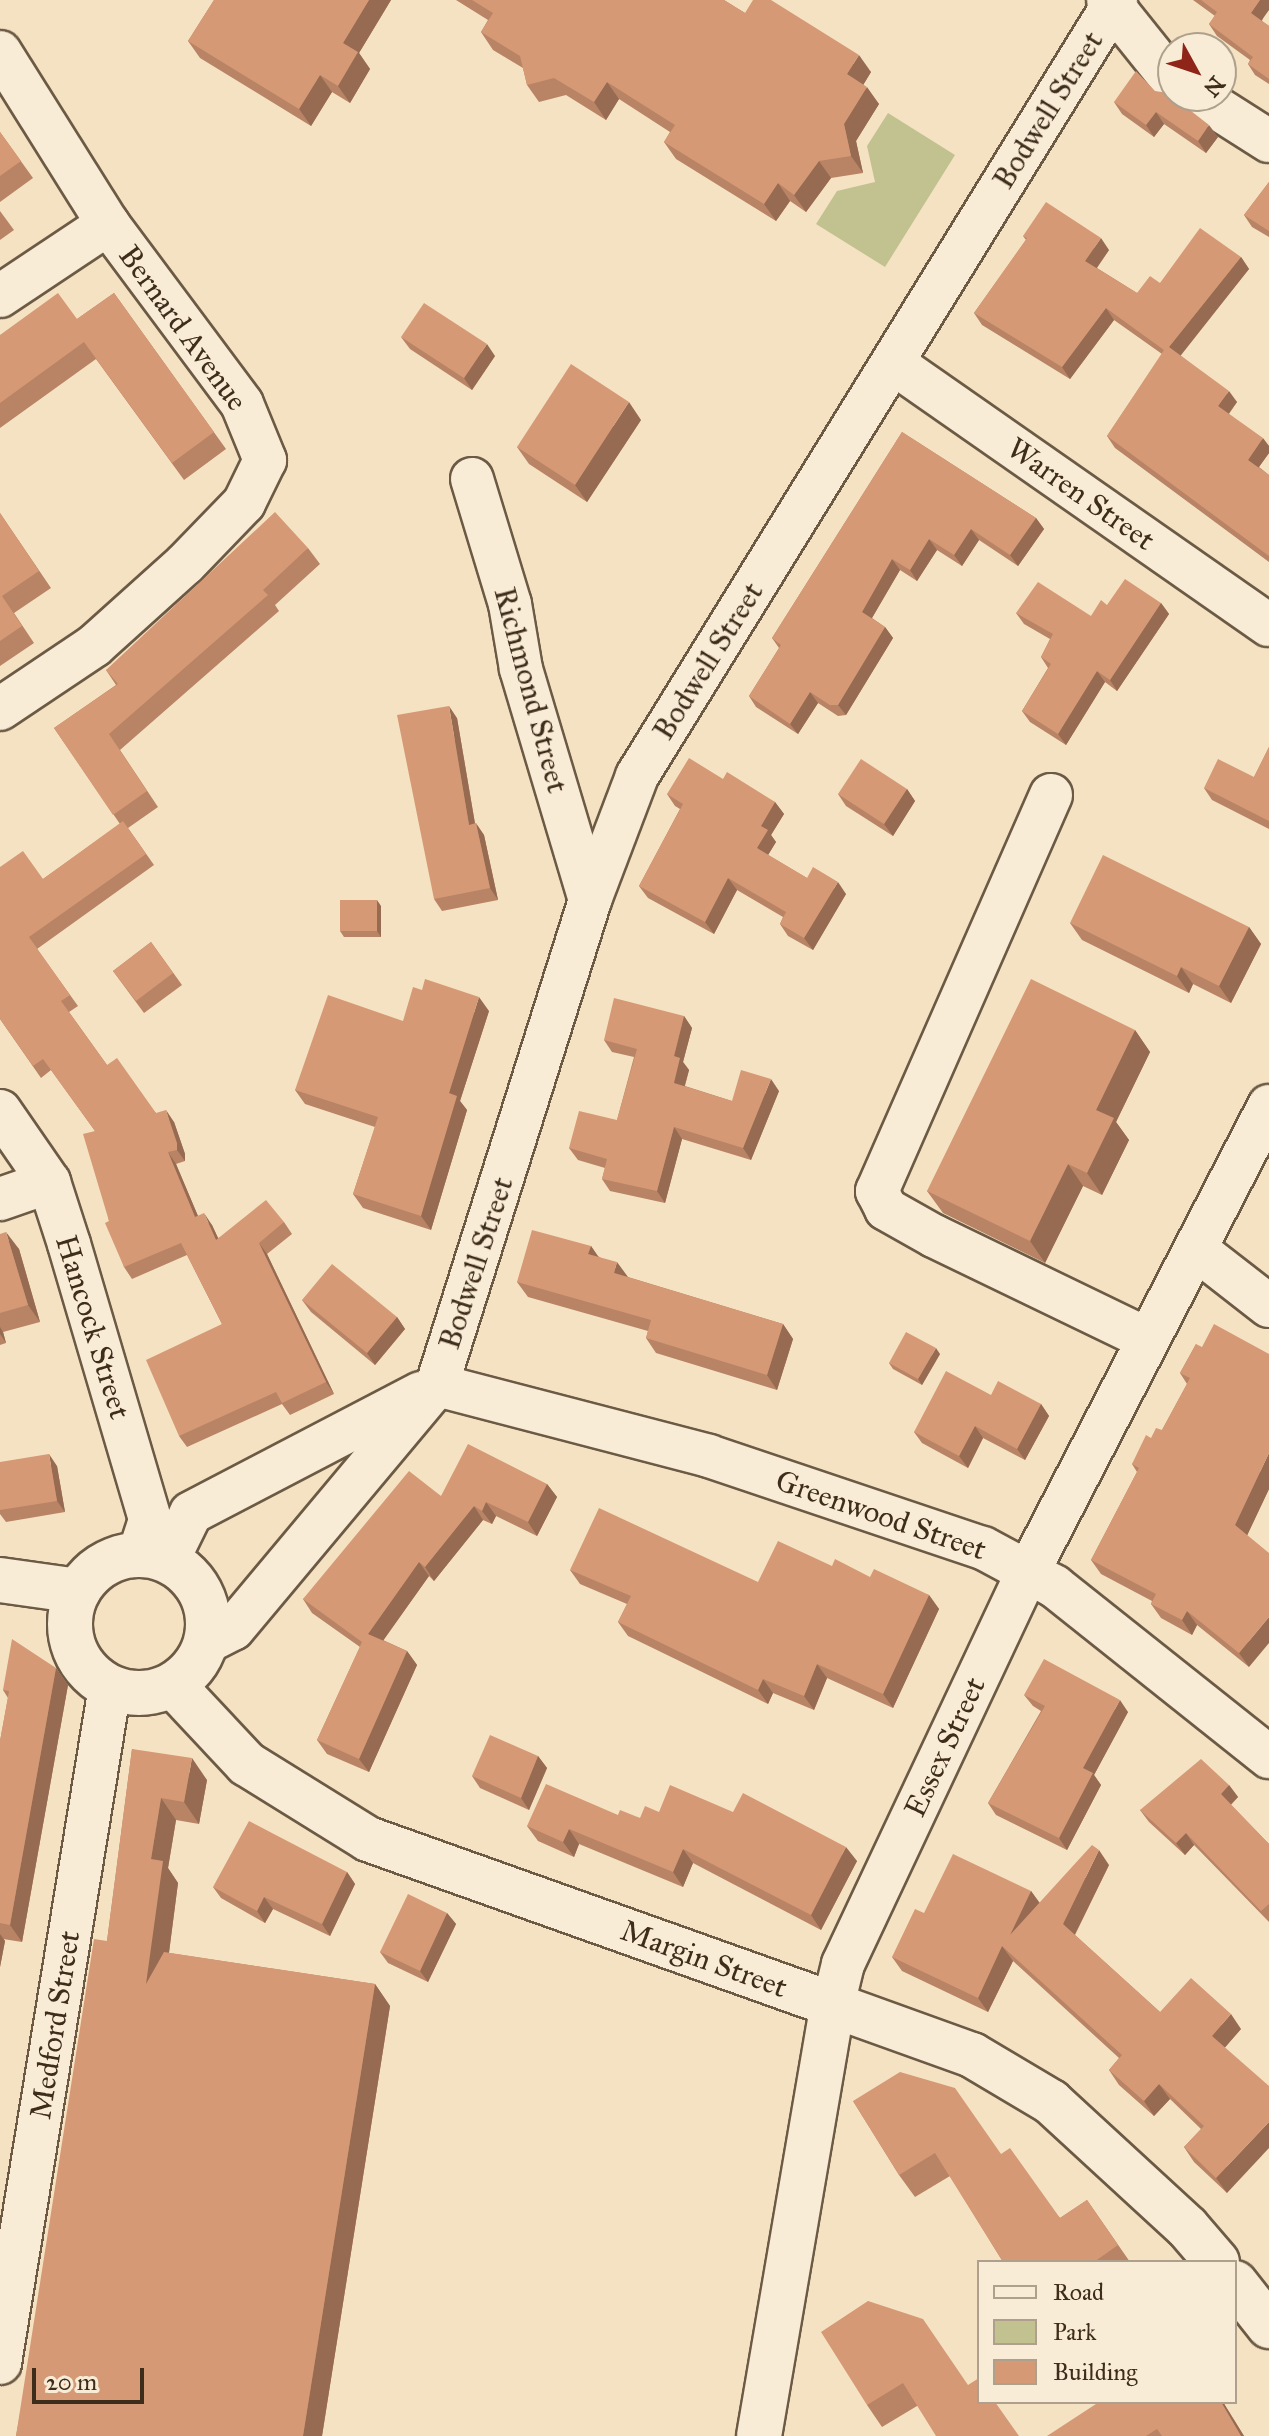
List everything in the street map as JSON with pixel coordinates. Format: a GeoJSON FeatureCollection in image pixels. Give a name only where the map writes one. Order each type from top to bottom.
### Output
{"type":"FeatureCollection","features":[{"type":"Feature","properties":{"kind":"street"},"geometry":{"type":"LineString","coordinates":[[1112,2],[1157,60]]}},
{"type":"Feature","properties":{"kind":"street","name":"Bodwell Street"},"geometry":{"type":"LineString","coordinates":[[207,1642],[233,1629],[437,1385],[590,900],[637,776],[1112,2]]}},
{"type":"Feature","properties":{"kind":"street","name":"Bernard Avenue"},"geometry":{"type":"LineString","coordinates":[[0,52],[108,224],[242,404],[265,460],[244,503],[185,564],[94,646],[0,709]]}},
{"type":"Feature","properties":{"kind":"street"},"geometry":{"type":"LineString","coordinates":[[1223,112],[1269,141]]}},
{"type":"Feature","properties":{"kind":"street"},"geometry":{"type":"LineString","coordinates":[[0,296],[108,224]]}},
{"type":"Feature","properties":{"kind":"street","name":"Warren Street"},"geometry":{"type":"LineString","coordinates":[[893,363],[1269,625]]}},
{"type":"Feature","properties":{"kind":"street","name":"Richmond Street"},"geometry":{"type":"LineString","coordinates":[[472,479],[510,604],[521,669],[590,900]]}},
{"type":"Feature","properties":{"kind":"street"},"geometry":{"type":"LineString","coordinates":[[1051,795],[877,1191],[886,1209],[910,1223],[1147,1339]]}},
{"type":"Feature","properties":{"kind":"street","name":"Essex Street"},"geometry":{"type":"LineString","coordinates":[[759,2436],[833,2005],[843,1964],[1028,1572],[1269,1106]]}},
{"type":"Feature","properties":{"kind":"street","name":"Hancock Street"},"geometry":{"type":"LineString","coordinates":[[0,1111],[49,1182],[150,1520],[153,1557]]}},
{"type":"Feature","properties":{"kind":"street"},"geometry":{"type":"LineString","coordinates":[[0,1199],[49,1182]]}},
{"type":"Feature","properties":{"kind":"street"},"geometry":{"type":"LineString","coordinates":[[1197,1250],[1269,1306]]}},
{"type":"Feature","properties":{"kind":"street","name":"Bodwell Street"},"geometry":{"type":"LineString","coordinates":[[153,1557],[191,1513],[437,1385]]}},
{"type":"Feature","properties":{"kind":"street","name":"Greenwood Street"},"geometry":{"type":"LineString","coordinates":[[437,1385],[709,1456],[983,1548],[1066,1595],[1269,1757]]}},
{"type":"Feature","properties":{"kind":"street"},"geometry":{"type":"LineString","coordinates":[[153,1557],[200,1589],[209,1619],[207,1642],[197,1664],[173,1685],[133,1694],[110,1687],[90,1673],[74,1645],[71,1613],[78,1591],[109,1561],[153,1557]]}},
{"type":"Feature","properties":{"kind":"street"},"geometry":{"type":"LineString","coordinates":[[0,1580],[78,1591]]}},
{"type":"Feature","properties":{"kind":"street","name":"Margin Street"},"geometry":{"type":"LineString","coordinates":[[173,1685],[247,1764],[368,1839],[972,2055],[1051,2102],[1187,2227],[1215,2260]]}},
{"type":"Feature","properties":{"kind":"street","name":"Medford Street"},"geometry":{"type":"LineString","coordinates":[[0,2363],[110,1687]]}},
{"type":"Feature","properties":{"kind":"street"},"geometry":{"type":"LineString","coordinates":[[1237,2286],[1269,2326]]}},
{"type":"Feature","properties":{"kind":"green space"},"geometry":{"type":"Polygon","coordinates":[[[888,113],[955,155],[885,267],[816,224],[837,191],[875,182],[867,146],[888,113]]]}},
{"type":"Feature","properties":{"kind":"building"},"geometry":{"type":"Polygon","coordinates":[[[214,0],[369,0],[343,43],[358,52],[338,86],[320,75],[299,109],[188,41],[214,0]]]}},
{"type":"Feature","properties":{"kind":"building"},"geometry":{"type":"Polygon","coordinates":[[[472,0],[724,0],[745,13],[753,0],[771,0],[859,55],[847,74],[867,87],[844,124],[851,156],[819,161],[794,195],[778,183],[764,204],[664,142],[675,125],[607,82],[594,102],[554,78],[527,85],[520,56],[481,32],[493,13],[472,0]]]}},
{"type":"Feature","properties":{"kind":"building"},"geometry":{"type":"Polygon","coordinates":[[[1201,0],[1260,0],[1251,13],[1269,26],[1269,79],[1248,64],[1253,57],[1237,45],[1237,32],[1220,32],[1209,24],[1217,12],[1201,0]]]}},
{"type":"Feature","properties":{"kind":"building"},"geometry":{"type":"Polygon","coordinates":[[[1136,71],[1157,91],[1157,112],[1192,112],[1209,125],[1198,141],[1156,112],[1146,125],[1114,102],[1136,71]]]}},
{"type":"Feature","properties":{"kind":"building"},"geometry":{"type":"Polygon","coordinates":[[[0,132],[21,161],[0,176],[0,132]]]}},
{"type":"Feature","properties":{"kind":"building"},"geometry":{"type":"Polygon","coordinates":[[[1269,182],[1269,231],[1244,215],[1269,182]]]}},
{"type":"Feature","properties":{"kind":"building"},"geometry":{"type":"Polygon","coordinates":[[[1046,202],[1101,238],[1085,261],[1137,293],[1150,276],[1160,283],[1200,228],[1241,257],[1169,347],[1229,391],[1218,406],[1263,438],[1248,460],[1269,475],[1269,556],[1107,436],[1164,350],[1106,308],[1062,367],[974,313],[1027,238],[1023,236],[1046,202]]]}},
{"type":"Feature","properties":{"kind":"building"},"geometry":{"type":"Polygon","coordinates":[[[58,293],[77,319],[114,293],[214,432],[172,463],[84,342],[0,403],[0,335],[58,293]]]}},
{"type":"Feature","properties":{"kind":"building"},"geometry":{"type":"Polygon","coordinates":[[[424,303],[487,344],[464,378],[401,337],[424,303]]]}},
{"type":"Feature","properties":{"kind":"building"},"geometry":{"type":"Polygon","coordinates":[[[571,364],[629,402],[575,485],[517,447],[571,364]]]}},
{"type":"Feature","properties":{"kind":"building"},"geometry":{"type":"Polygon","coordinates":[[[902,432],[1036,518],[1010,555],[971,529],[954,555],[929,539],[910,570],[892,559],[862,612],[885,627],[838,705],[830,705],[810,692],[790,724],[749,696],[781,645],[772,638],[902,432]]]}},
{"type":"Feature","properties":{"kind":"building"},"geometry":{"type":"Polygon","coordinates":[[[275,512],[308,548],[263,590],[268,595],[109,734],[147,791],[113,815],[54,728],[118,684],[106,670],[275,512]]]}},
{"type":"Feature","properties":{"kind":"building"},"geometry":{"type":"Polygon","coordinates":[[[0,513],[39,571],[2,596],[22,626],[0,641],[0,513]]]}},
{"type":"Feature","properties":{"kind":"building"},"geometry":{"type":"Polygon","coordinates":[[[1125,579],[1161,603],[1110,680],[1097,671],[1058,734],[1022,711],[1051,664],[1041,657],[1053,634],[1016,613],[1038,582],[1091,616],[1101,600],[1107,605],[1125,579]]]}},
{"type":"Feature","properties":{"kind":"building"},"geometry":{"type":"Polygon","coordinates":[[[449,706],[469,825],[476,823],[490,888],[434,899],[397,715],[449,706]]]}},
{"type":"Feature","properties":{"kind":"building"},"geometry":{"type":"Polygon","coordinates":[[[1269,747],[1269,821],[1204,788],[1218,759],[1254,777],[1269,747]]]}},
{"type":"Feature","properties":{"kind":"building"},"geometry":{"type":"Polygon","coordinates":[[[689,758],[723,779],[727,772],[775,802],[761,826],[768,830],[757,848],[807,878],[813,867],[838,882],[804,938],[780,924],[786,912],[728,878],[705,922],[639,886],[683,804],[667,794],[689,758]]]}},
{"type":"Feature","properties":{"kind":"building"},"geometry":{"type":"Polygon","coordinates":[[[861,759],[907,789],[884,824],[838,794],[861,759]]]}},
{"type":"Feature","properties":{"kind":"building"},"geometry":{"type":"Polygon","coordinates":[[[123,821],[146,854],[29,937],[70,995],[61,1001],[107,1065],[117,1058],[156,1113],[166,1110],[177,1143],[177,1150],[168,1152],[195,1217],[204,1213],[216,1240],[266,1200],[284,1222],[259,1243],[326,1382],[282,1403],[276,1392],[179,1436],[146,1360],[222,1324],[181,1243],[124,1267],[105,1223],[109,1221],[83,1134],[95,1131],[43,1059],[33,1066],[0,1019],[0,867],[23,851],[43,879],[123,821]]]}},
{"type":"Feature","properties":{"kind":"building"},"geometry":{"type":"Polygon","coordinates":[[[1103,855],[1249,927],[1219,986],[1181,967],[1177,976],[1070,923],[1103,855]]]}},
{"type":"Feature","properties":{"kind":"building"},"geometry":{"type":"Polygon","coordinates":[[[340,900],[377,900],[377,931],[340,931],[340,900]]]}},
{"type":"Feature","properties":{"kind":"building"},"geometry":{"type":"Polygon","coordinates":[[[151,942],[173,973],[136,1001],[113,971],[151,942]]]}},
{"type":"Feature","properties":{"kind":"building"},"geometry":{"type":"Polygon","coordinates":[[[425,979],[479,997],[449,1093],[457,1096],[421,1216],[353,1194],[378,1117],[295,1090],[328,995],[403,1021],[413,987],[422,990],[425,979]]]}},
{"type":"Feature","properties":{"kind":"building"},"geometry":{"type":"Polygon","coordinates":[[[1031,979],[1135,1030],[1096,1110],[1114,1118],[1087,1173],[1068,1164],[1030,1241],[927,1191],[1031,979]]]}},
{"type":"Feature","properties":{"kind":"building"},"geometry":{"type":"Polygon","coordinates":[[[614,998],[684,1016],[674,1056],[680,1058],[674,1083],[732,1101],[741,1070],[771,1079],[743,1148],[674,1127],[657,1191],[602,1179],[607,1159],[569,1148],[579,1111],[617,1120],[637,1049],[604,1040],[614,998]]]}},
{"type":"Feature","properties":{"kind":"building"},"geometry":{"type":"Polygon","coordinates":[[[532,1230],[591,1246],[588,1254],[617,1262],[614,1273],[783,1324],[767,1375],[646,1338],[651,1320],[517,1282],[532,1230]]]}},
{"type":"Feature","properties":{"kind":"building"},"geometry":{"type":"Polygon","coordinates":[[[6,1232],[28,1305],[0,1313],[0,1234],[6,1232]]]}},
{"type":"Feature","properties":{"kind":"building"},"geometry":{"type":"Polygon","coordinates":[[[332,1264],[397,1317],[367,1353],[302,1300],[332,1264]]]}},
{"type":"Feature","properties":{"kind":"building"},"geometry":{"type":"Polygon","coordinates":[[[1214,1324],[1269,1354],[1269,1453],[1235,1525],[1269,1553],[1269,1617],[1239,1653],[1187,1611],[1182,1620],[1151,1604],[1156,1594],[1091,1560],[1139,1468],[1132,1464],[1146,1435],[1151,1438],[1156,1428],[1162,1430],[1190,1378],[1180,1373],[1196,1344],[1202,1347],[1214,1324]]]}},
{"type":"Feature","properties":{"kind":"building"},"geometry":{"type":"Polygon","coordinates":[[[906,1332],[936,1348],[918,1379],[889,1363],[906,1332]]]}},
{"type":"Feature","properties":{"kind":"building"},"geometry":{"type":"Polygon","coordinates":[[[946,1371],[991,1395],[998,1381],[1041,1404],[1017,1449],[975,1426],[959,1456],[914,1432],[946,1371]]]}},
{"type":"Feature","properties":{"kind":"building"},"geometry":{"type":"Polygon","coordinates":[[[468,1444],[547,1484],[528,1522],[486,1502],[482,1511],[474,1506],[425,1567],[419,1562],[368,1634],[407,1651],[359,1759],[317,1740],[362,1642],[303,1599],[409,1471],[441,1496],[468,1444]]]}},
{"type":"Feature","properties":{"kind":"building"},"geometry":{"type":"Polygon","coordinates":[[[49,1454],[57,1501],[0,1510],[0,1462],[49,1454]]]}},
{"type":"Feature","properties":{"kind":"building"},"geometry":{"type":"Polygon","coordinates":[[[599,1508],[758,1582],[778,1541],[832,1566],[835,1559],[870,1577],[874,1569],[929,1595],[883,1694],[817,1664],[804,1696],[763,1679],[758,1690],[618,1622],[631,1596],[570,1570],[599,1508]]]}},
{"type":"Feature","properties":{"kind":"building"},"geometry":{"type":"Polygon","coordinates":[[[12,1639],[56,1668],[10,1925],[0,1923],[0,1741],[9,1691],[3,1690],[12,1639]]]}},
{"type":"Feature","properties":{"kind":"building"},"geometry":{"type":"Polygon","coordinates":[[[1044,1659],[1120,1700],[1083,1768],[1093,1773],[1059,1838],[988,1803],[1045,1706],[1024,1695],[1044,1659]]]}},
{"type":"Feature","properties":{"kind":"building"},"geometry":{"type":"Polygon","coordinates":[[[490,1735],[538,1756],[521,1798],[472,1776],[490,1735]]]}},
{"type":"Feature","properties":{"kind":"building"},"geometry":{"type":"Polygon","coordinates":[[[132,1749],[192,1758],[184,1802],[161,1798],[151,1859],[163,1861],[146,1984],[164,1952],[375,1984],[303,2436],[16,2436],[94,1939],[107,1941],[132,1749]]]}},
{"type":"Feature","properties":{"kind":"building"},"geometry":{"type":"Polygon","coordinates":[[[1201,1759],[1229,1785],[1221,1794],[1269,1844],[1269,1904],[1261,1911],[1186,1833],[1176,1843],[1140,1810],[1201,1759]]]}},
{"type":"Feature","properties":{"kind":"building"},"geometry":{"type":"Polygon","coordinates":[[[546,1784],[618,1815],[620,1810],[640,1818],[645,1806],[659,1812],[670,1785],[733,1812],[743,1793],[846,1847],[811,1915],[683,1849],[673,1872],[569,1829],[563,1842],[527,1826],[546,1784]]]}},
{"type":"Feature","properties":{"kind":"building"},"geometry":{"type":"Polygon","coordinates":[[[249,1821],[347,1872],[322,1924],[264,1897],[257,1911],[213,1887],[249,1821]]]}},
{"type":"Feature","properties":{"kind":"building"},"geometry":{"type":"Polygon","coordinates":[[[1092,1845],[1099,1850],[1063,1924],[1160,2012],[1191,1978],[1231,2014],[1212,2036],[1269,2086],[1269,2122],[1216,2178],[1184,2147],[1204,2126],[1159,2084],[1144,2101],[1109,2070],[1122,2055],[1002,1946],[978,1998],[892,1957],[915,1909],[924,1913],[953,1854],[1031,1891],[1010,1935],[1092,1845]]]}},
{"type":"Feature","properties":{"kind":"building"},"geometry":{"type":"Polygon","coordinates":[[[408,1894],[447,1913],[420,1971],[380,1952],[408,1894]]]}},
{"type":"Feature","properties":{"kind":"building"},"geometry":{"type":"Polygon","coordinates":[[[900,2072],[955,2088],[1001,2154],[1010,2148],[1060,2218],[1087,2200],[1118,2245],[1097,2260],[1002,2260],[935,2153],[899,2175],[853,2101],[900,2072]]]}},
{"type":"Feature","properties":{"kind":"building"},"geometry":{"type":"Polygon","coordinates":[[[868,2301],[923,2319],[968,2385],[977,2379],[977,2404],[996,2404],[1019,2436],[936,2436],[903,2383],[867,2405],[821,2332],[868,2301]]]}},
{"type":"Feature","properties":{"kind":"building"},"geometry":{"type":"Polygon","coordinates":[[[1096,2404],[1222,2404],[1241,2436],[1162,2436],[1157,2429],[1146,2436],[1047,2436],[1096,2404]]]}}]}
